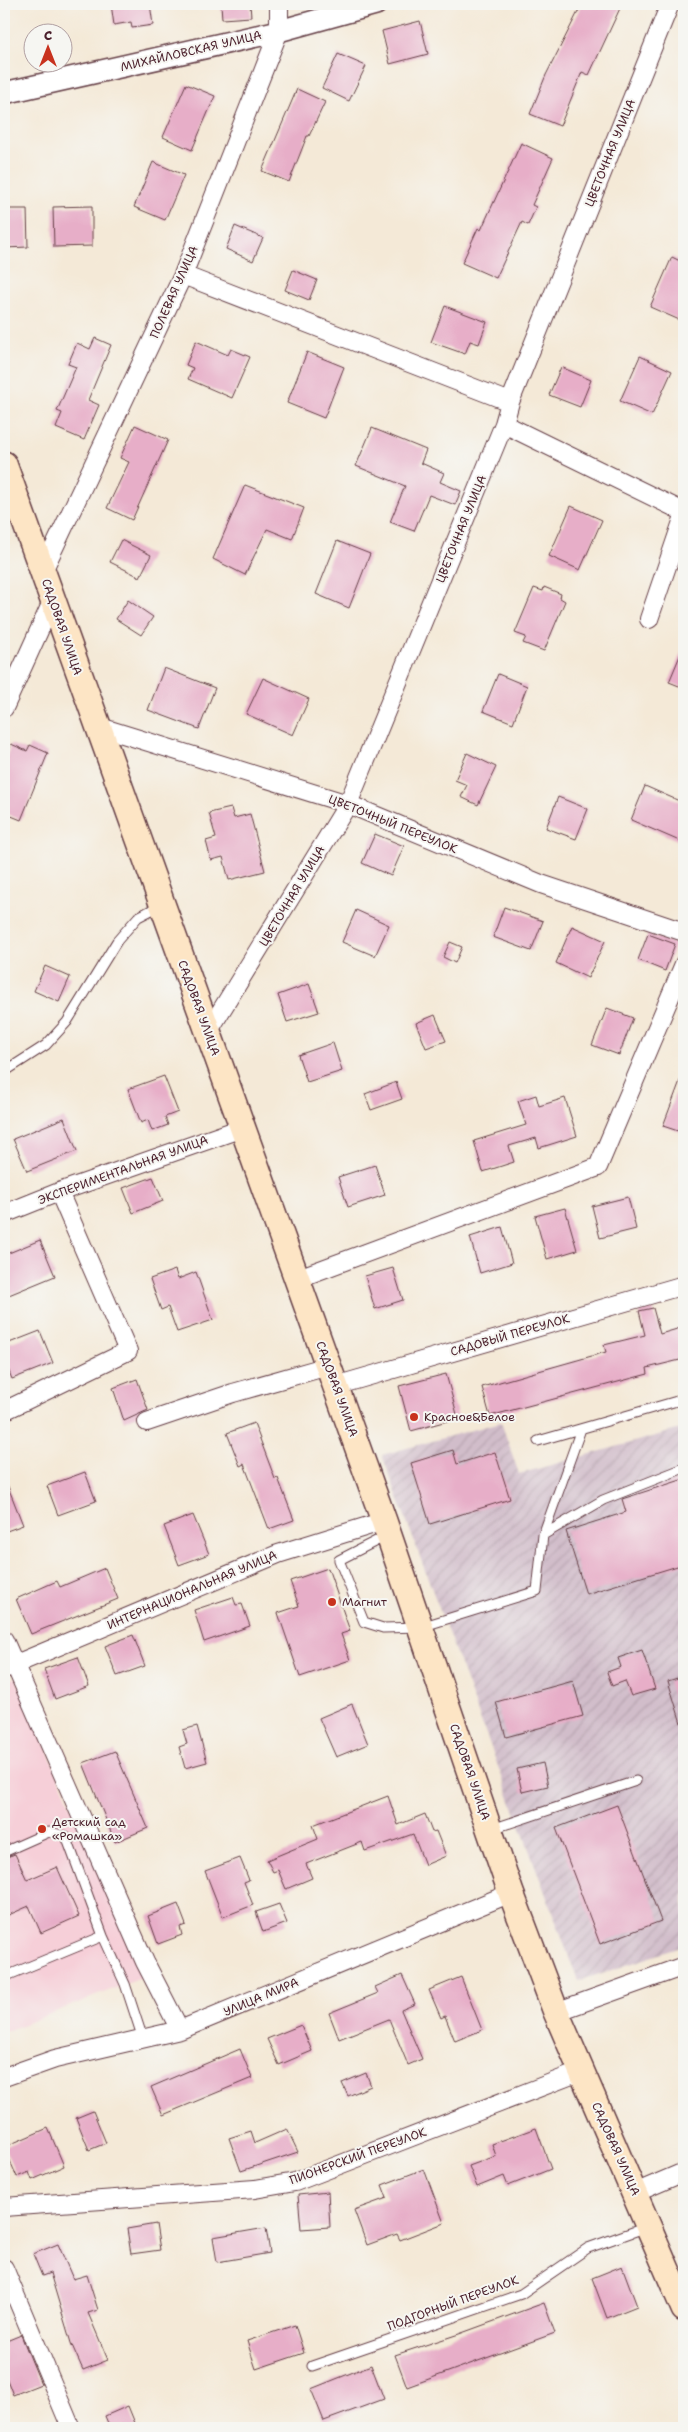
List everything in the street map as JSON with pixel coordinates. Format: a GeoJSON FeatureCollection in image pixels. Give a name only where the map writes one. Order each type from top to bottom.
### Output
{"type":"FeatureCollection","features":[{"type":"Feature","properties":{"kind":"main road","name":"САДОВАЯ УЛИЦА"},"geometry":{"type":"LineString","coordinates":[[4,464],[386,1528],[511,1893],[556,2012],[650,2226],[684,2309]]}},
{"type":"Feature","properties":{"kind":"street","name":"ПОЛЕВАЯ УЛИЦА"},"geometry":{"type":"LineString","coordinates":[[42,571],[183,274],[279,31],[278,4]]}},
{"type":"Feature","properties":{"kind":"street","name":"МИХАЙЛОВСКАЯ УЛИЦА"},"geometry":{"type":"LineString","coordinates":[[4,93],[279,31],[376,4]]}},
{"type":"Feature","properties":{"kind":"street","name":"ЦВЕТОЧНАЯ УЛИЦА"},"geometry":{"type":"LineString","coordinates":[[208,1032],[348,804],[504,424],[510,402],[670,4]]}},
{"type":"Feature","properties":{"kind":"street"},"geometry":{"type":"LineString","coordinates":[[183,274],[510,402]]}},
{"type":"Feature","properties":{"kind":"street"},"geometry":{"type":"LineString","coordinates":[[504,424],[684,512]]}},
{"type":"Feature","properties":{"kind":"street"},"geometry":{"type":"LineString","coordinates":[[649,619],[684,516]]}},
{"type":"Feature","properties":{"kind":"street"},"geometry":{"type":"LineString","coordinates":[[4,708],[52,602]]}},
{"type":"Feature","properties":{"kind":"street","name":"ЦВЕТОЧНЫЙ ПЕРЕУЛОК"},"geometry":{"type":"LineString","coordinates":[[97,726],[348,804],[540,884],[684,932]]}},
{"type":"Feature","properties":{"kind":"street"},"geometry":{"type":"LineString","coordinates":[[296,1279],[598,1167],[684,964]]}},
{"type":"Feature","properties":{"kind":"street","name":"ЭКСПЕРИМЕНТАЛЬНАЯ УЛИЦА"},"geometry":{"type":"LineString","coordinates":[[4,1214],[59,1192],[242,1128]]}},
{"type":"Feature","properties":{"kind":"street"},"geometry":{"type":"LineString","coordinates":[[4,1411],[128,1351],[59,1192]]}},
{"type":"Feature","properties":{"kind":"street","name":"САДОВЫЙ ПЕРЕУЛОК"},"geometry":{"type":"LineString","coordinates":[[147,1422],[233,1393],[332,1376],[684,1285]]}},
{"type":"Feature","properties":{"kind":"street","name":"ИНТЕРНАЦИОНАЛЬНАЯ УЛИЦА"},"geometry":{"type":"LineString","coordinates":[[9,1667],[278,1554],[386,1528]]}},
{"type":"Feature","properties":{"kind":"street"},"geometry":{"type":"LineString","coordinates":[[4,1640],[9,1667],[145,1962],[180,2030]]}},
{"type":"Feature","properties":{"kind":"street","name":"УЛИЦА МИРА"},"geometry":{"type":"LineString","coordinates":[[4,2077],[55,2059],[180,2030],[511,1893]]}},
{"type":"Feature","properties":{"kind":"street"},"geometry":{"type":"LineString","coordinates":[[556,2012],[684,1966]]}},
{"type":"Feature","properties":{"kind":"street","name":"ПИОНЕРСКИЙ ПЕРЕУЛОК"},"geometry":{"type":"LineString","coordinates":[[4,2207],[255,2189],[295,2182],[582,2071]]}},
{"type":"Feature","properties":{"kind":"street"},"geometry":{"type":"LineString","coordinates":[[635,2194],[684,2172]]}},
{"type":"Feature","properties":{"kind":"street"},"geometry":{"type":"LineString","coordinates":[[4,2268],[71,2428]]}},
{"type":"Feature","properties":{"kind":"lane"},"geometry":{"type":"LineString","coordinates":[[4,1072],[46,1045],[67,1022],[117,941],[138,917],[162,905]]}},
{"type":"Feature","properties":{"kind":"lane"},"geometry":{"type":"LineString","coordinates":[[538,1441],[684,1399]]}},
{"type":"Feature","properties":{"kind":"lane"},"geometry":{"type":"LineString","coordinates":[[386,1528],[340,1560],[364,1622],[383,1628],[421,1627],[536,1591],[543,1535],[581,1429]]}},
{"type":"Feature","properties":{"kind":"lane"},"geometry":{"type":"LineString","coordinates":[[543,1535],[603,1500],[684,1468]]}},
{"type":"Feature","properties":{"kind":"lane"},"geometry":{"type":"LineString","coordinates":[[490,1830],[636,1781]]}},
{"type":"Feature","properties":{"kind":"lane"},"geometry":{"type":"LineString","coordinates":[[4,1852],[49,1832],[66,1836],[103,1936],[125,1984],[143,2039]]}},
{"type":"Feature","properties":{"kind":"lane"},"geometry":{"type":"LineString","coordinates":[[4,1977],[103,1936]]}},
{"type":"Feature","properties":{"kind":"lane","name":"ПОДГОРНЫЙ ПЕРЕУЛОК"},"geometry":{"type":"LineString","coordinates":[[312,2366],[521,2294],[588,2248],[650,2226]]}},
{"type":"Feature","properties":{"kind":"shaded area"},"geometry":{"type":"Polygon","coordinates":[[[501,1422],[519,1474],[684,1428],[684,1946],[578,1981],[382,1455],[501,1422]]]}},
{"type":"Feature","properties":{"kind":"shaded area","name":"Детский сад «Ромашка»"},"geometry":{"type":"Polygon","coordinates":[[[16,1677],[144,1977],[4,2032],[4,1682],[16,1677]]]}},
{"type":"Feature","properties":{"kind":"building"},"geometry":{"type":"Polygon","coordinates":[[[111,4],[150,4],[153,25],[132,28],[131,22],[114,25],[111,4]]]}},
{"type":"Feature","properties":{"kind":"building"},"geometry":{"type":"Polygon","coordinates":[[[221,4],[250,4],[251,17],[222,19],[221,4]]]}},
{"type":"Feature","properties":{"kind":"building"},"geometry":{"type":"Polygon","coordinates":[[[582,4],[622,4],[589,75],[582,72],[560,126],[530,114],[546,75],[582,4]]]}},
{"type":"Feature","properties":{"kind":"building"},"geometry":{"type":"Polygon","coordinates":[[[420,21],[428,54],[390,64],[382,31],[420,21]]]}},
{"type":"Feature","properties":{"kind":"building"},"geometry":{"type":"Polygon","coordinates":[[[338,54],[366,66],[349,101],[322,88],[338,54]]]}},
{"type":"Feature","properties":{"kind":"building"},"geometry":{"type":"Polygon","coordinates":[[[186,84],[215,96],[192,150],[163,137],[186,84]]]}},
{"type":"Feature","properties":{"kind":"building"},"geometry":{"type":"Polygon","coordinates":[[[297,89],[325,102],[309,136],[307,136],[289,182],[262,171],[297,89]]]}},
{"type":"Feature","properties":{"kind":"building"},"geometry":{"type":"Polygon","coordinates":[[[521,143],[553,158],[532,205],[536,207],[528,225],[522,222],[496,278],[462,263],[478,228],[481,230],[521,143]]]}},
{"type":"Feature","properties":{"kind":"building"},"geometry":{"type":"Polygon","coordinates":[[[153,162],[184,175],[165,220],[134,207],[153,162]]]}},
{"type":"Feature","properties":{"kind":"building"},"geometry":{"type":"Polygon","coordinates":[[[92,206],[92,246],[54,247],[53,207],[92,206]]]}},
{"type":"Feature","properties":{"kind":"building"},"geometry":{"type":"Polygon","coordinates":[[[4,209],[27,209],[28,247],[4,248],[4,209]]]}},
{"type":"Feature","properties":{"kind":"building"},"geometry":{"type":"Polygon","coordinates":[[[235,226],[263,238],[253,261],[226,249],[235,226]]]}},
{"type":"Feature","properties":{"kind":"building"},"geometry":{"type":"Polygon","coordinates":[[[672,257],[684,263],[684,322],[650,307],[672,257]]]}},
{"type":"Feature","properties":{"kind":"building"},"geometry":{"type":"Polygon","coordinates":[[[293,270],[317,280],[309,300],[285,290],[293,270]]]}},
{"type":"Feature","properties":{"kind":"building"},"geometry":{"type":"Polygon","coordinates":[[[445,306],[487,322],[479,344],[470,341],[465,354],[431,342],[445,306]]]}},
{"type":"Feature","properties":{"kind":"building"},"geometry":{"type":"Polygon","coordinates":[[[95,338],[111,345],[88,400],[99,405],[84,440],[56,428],[62,413],[57,411],[76,367],[68,364],[77,343],[90,349],[95,338]]]}},
{"type":"Feature","properties":{"kind":"building"},"geometry":{"type":"Polygon","coordinates":[[[196,341],[228,355],[231,349],[250,357],[232,398],[188,379],[193,368],[186,365],[196,341]]]}},
{"type":"Feature","properties":{"kind":"building"},"geometry":{"type":"Polygon","coordinates":[[[307,352],[344,367],[324,418],[287,403],[307,352]]]}},
{"type":"Feature","properties":{"kind":"building"},"geometry":{"type":"Polygon","coordinates":[[[640,356],[672,371],[652,415],[620,401],[640,356]]]}},
{"type":"Feature","properties":{"kind":"building"},"geometry":{"type":"Polygon","coordinates":[[[561,367],[591,380],[580,407],[549,395],[561,367]]]}},
{"type":"Feature","properties":{"kind":"building"},"geometry":{"type":"Polygon","coordinates":[[[135,425],[168,440],[132,520],[107,508],[129,462],[120,458],[135,425]]]}},
{"type":"Feature","properties":{"kind":"building"},"geometry":{"type":"Polygon","coordinates":[[[372,428],[426,450],[421,463],[444,473],[440,482],[461,491],[455,505],[429,495],[414,531],[390,522],[405,486],[356,466],[372,428]]]}},
{"type":"Feature","properties":{"kind":"building"},"geometry":{"type":"Polygon","coordinates":[[[245,485],[304,508],[292,539],[267,529],[245,575],[213,559],[245,485]]]}},
{"type":"Feature","properties":{"kind":"building"},"geometry":{"type":"Polygon","coordinates":[[[571,506],[602,520],[580,570],[549,556],[571,506]]]}},
{"type":"Feature","properties":{"kind":"building"},"geometry":{"type":"Polygon","coordinates":[[[121,540],[151,555],[140,577],[110,562],[121,540]]]}},
{"type":"Feature","properties":{"kind":"building"},"geometry":{"type":"Polygon","coordinates":[[[337,541],[370,554],[349,608],[316,594],[337,541]]]}},
{"type":"Feature","properties":{"kind":"building"},"geometry":{"type":"Polygon","coordinates":[[[544,587],[561,594],[560,598],[565,601],[544,651],[523,643],[526,637],[515,633],[534,588],[543,591],[544,587]]]}},
{"type":"Feature","properties":{"kind":"building"},"geometry":{"type":"Polygon","coordinates":[[[128,600],[153,617],[141,635],[116,619],[128,600]]]}},
{"type":"Feature","properties":{"kind":"building"},"geometry":{"type":"Polygon","coordinates":[[[684,646],[684,688],[669,682],[684,646]]]}},
{"type":"Feature","properties":{"kind":"building"},"geometry":{"type":"Polygon","coordinates":[[[164,668],[215,688],[199,729],[148,710],[164,668]]]}},
{"type":"Feature","properties":{"kind":"building"},"geometry":{"type":"Polygon","coordinates":[[[498,674],[527,686],[513,723],[483,711],[498,674]]]}},
{"type":"Feature","properties":{"kind":"building"},"geometry":{"type":"Polygon","coordinates":[[[263,678],[309,699],[293,735],[246,714],[263,678]]]}},
{"type":"Feature","properties":{"kind":"building"},"geometry":{"type":"Polygon","coordinates":[[[11,744],[27,751],[30,745],[48,753],[21,820],[4,813],[4,763],[11,744]]]}},
{"type":"Feature","properties":{"kind":"building"},"geometry":{"type":"Polygon","coordinates":[[[467,753],[496,767],[478,805],[461,797],[467,785],[455,780],[467,753]]]}},
{"type":"Feature","properties":{"kind":"building"},"geometry":{"type":"Polygon","coordinates":[[[645,786],[684,803],[684,843],[631,820],[645,786]]]}},
{"type":"Feature","properties":{"kind":"building"},"geometry":{"type":"Polygon","coordinates":[[[558,797],[588,809],[576,839],[546,828],[558,797]]]}},
{"type":"Feature","properties":{"kind":"building"},"geometry":{"type":"Polygon","coordinates":[[[231,808],[234,818],[250,814],[265,871],[229,880],[223,857],[211,860],[206,841],[216,838],[209,813],[231,808]]]}},
{"type":"Feature","properties":{"kind":"building"},"geometry":{"type":"Polygon","coordinates":[[[375,834],[404,846],[391,876],[362,863],[375,834]]]}},
{"type":"Feature","properties":{"kind":"building"},"geometry":{"type":"Polygon","coordinates":[[[504,907],[543,921],[531,951],[493,937],[504,907]]]}},
{"type":"Feature","properties":{"kind":"building"},"geometry":{"type":"Polygon","coordinates":[[[356,910],[389,925],[375,956],[342,942],[356,910]]]}},
{"type":"Feature","properties":{"kind":"building"},"geometry":{"type":"Polygon","coordinates":[[[572,926],[605,941],[588,978],[556,963],[572,926]]]}},
{"type":"Feature","properties":{"kind":"building"},"geometry":{"type":"Polygon","coordinates":[[[648,934],[675,944],[665,971],[638,960],[648,934]]]}},
{"type":"Feature","properties":{"kind":"building"},"geometry":{"type":"Polygon","coordinates":[[[450,942],[462,947],[455,963],[443,957],[450,942]]]}},
{"type":"Feature","properties":{"kind":"building"},"geometry":{"type":"Polygon","coordinates":[[[45,966],[70,977],[59,1002],[34,991],[45,966]]]}},
{"type":"Feature","properties":{"kind":"building"},"geometry":{"type":"Polygon","coordinates":[[[309,984],[319,1012],[287,1022],[278,995],[309,984]]]}},
{"type":"Feature","properties":{"kind":"building"},"geometry":{"type":"Polygon","coordinates":[[[607,1008],[633,1018],[619,1055],[592,1045],[607,1008]]]}},
{"type":"Feature","properties":{"kind":"building"},"geometry":{"type":"Polygon","coordinates":[[[435,1015],[446,1041],[426,1048],[416,1023],[435,1015]]]}},
{"type":"Feature","properties":{"kind":"building"},"geometry":{"type":"Polygon","coordinates":[[[333,1043],[342,1071],[307,1082],[298,1055],[333,1043]]]}},
{"type":"Feature","properties":{"kind":"building"},"geometry":{"type":"Polygon","coordinates":[[[684,1074],[684,1133],[663,1126],[684,1074]]]}},
{"type":"Feature","properties":{"kind":"building"},"geometry":{"type":"Polygon","coordinates":[[[164,1076],[178,1112],[165,1117],[168,1125],[152,1131],[148,1120],[141,1123],[128,1089],[164,1076]]]}},
{"type":"Feature","properties":{"kind":"building"},"geometry":{"type":"Polygon","coordinates":[[[396,1082],[402,1099],[371,1110],[365,1094],[396,1082]]]}},
{"type":"Feature","properties":{"kind":"building"},"geometry":{"type":"Polygon","coordinates":[[[536,1095],[539,1106],[565,1098],[577,1136],[539,1148],[536,1138],[509,1146],[514,1162],[483,1172],[474,1141],[526,1125],[518,1101],[536,1095]]]}},
{"type":"Feature","properties":{"kind":"building"},"geometry":{"type":"Polygon","coordinates":[[[64,1118],[77,1151],[27,1171],[13,1139],[64,1118]]]}},
{"type":"Feature","properties":{"kind":"building"},"geometry":{"type":"Polygon","coordinates":[[[375,1165],[385,1195],[348,1207],[338,1177],[375,1165]]]}},
{"type":"Feature","properties":{"kind":"building"},"geometry":{"type":"Polygon","coordinates":[[[153,1177],[163,1201],[133,1213],[123,1188],[153,1177]]]}},
{"type":"Feature","properties":{"kind":"building"},"geometry":{"type":"Polygon","coordinates":[[[628,1197],[636,1229],[600,1238],[592,1206],[628,1197]]]}},
{"type":"Feature","properties":{"kind":"building"},"geometry":{"type":"Polygon","coordinates":[[[565,1208],[577,1250],[547,1259],[535,1216],[565,1208]]]}},
{"type":"Feature","properties":{"kind":"building"},"geometry":{"type":"Polygon","coordinates":[[[502,1227],[512,1263],[480,1273],[470,1237],[502,1227]]]}},
{"type":"Feature","properties":{"kind":"building"},"geometry":{"type":"Polygon","coordinates":[[[40,1240],[55,1276],[4,1297],[4,1255],[40,1240]]]}},
{"type":"Feature","properties":{"kind":"building"},"geometry":{"type":"Polygon","coordinates":[[[393,1268],[403,1300],[375,1309],[365,1276],[393,1268]]]}},
{"type":"Feature","properties":{"kind":"building"},"geometry":{"type":"Polygon","coordinates":[[[175,1270],[178,1279],[196,1272],[213,1320],[177,1332],[168,1307],[161,1310],[150,1279],[175,1270]]]}},
{"type":"Feature","properties":{"kind":"building"},"geometry":{"type":"Polygon","coordinates":[[[653,1308],[660,1334],[684,1327],[684,1359],[647,1368],[648,1374],[490,1416],[482,1387],[606,1352],[604,1345],[645,1335],[639,1311],[653,1308]]]}},
{"type":"Feature","properties":{"kind":"building"},"geometry":{"type":"Polygon","coordinates":[[[40,1331],[53,1363],[12,1379],[4,1359],[4,1345],[40,1331]]]}},
{"type":"Feature","properties":{"kind":"building"},"geometry":{"type":"Polygon","coordinates":[[[446,1374],[458,1418],[411,1431],[399,1386],[446,1374]]]}},
{"type":"Feature","properties":{"kind":"building"},"geometry":{"type":"Polygon","coordinates":[[[137,1379],[148,1410],[124,1421],[113,1388],[137,1379]]]}},
{"type":"Feature","properties":{"kind":"building"},"geometry":{"type":"Polygon","coordinates":[[[254,1423],[275,1479],[278,1478],[294,1520],[269,1529],[244,1464],[240,1466],[227,1433],[254,1423]]]}},
{"type":"Feature","properties":{"kind":"building"},"geometry":{"type":"Polygon","coordinates":[[[453,1450],[457,1464],[495,1452],[510,1499],[430,1524],[411,1463],[453,1450]]]}},
{"type":"Feature","properties":{"kind":"building"},"geometry":{"type":"Polygon","coordinates":[[[85,1472],[96,1501],[58,1515],[47,1486],[85,1472]]]}},
{"type":"Feature","properties":{"kind":"building"},"geometry":{"type":"Polygon","coordinates":[[[684,1479],[684,1564],[586,1594],[566,1531],[626,1512],[622,1499],[684,1479]]]}},
{"type":"Feature","properties":{"kind":"building"},"geometry":{"type":"Polygon","coordinates":[[[4,1480],[23,1525],[4,1532],[4,1480]]]}},
{"type":"Feature","properties":{"kind":"building"},"geometry":{"type":"Polygon","coordinates":[[[193,1515],[209,1554],[179,1565],[164,1526],[193,1515]]]}},
{"type":"Feature","properties":{"kind":"building"},"geometry":{"type":"Polygon","coordinates":[[[105,1568],[118,1599],[31,1634],[16,1599],[57,1581],[60,1587],[105,1568]]]}},
{"type":"Feature","properties":{"kind":"building"},"geometry":{"type":"Polygon","coordinates":[[[328,1568],[350,1631],[341,1634],[350,1660],[300,1677],[278,1613],[299,1606],[290,1581],[328,1568]]]}},
{"type":"Feature","properties":{"kind":"building"},"geometry":{"type":"Polygon","coordinates":[[[233,1597],[236,1605],[242,1604],[250,1626],[204,1642],[194,1610],[233,1597]]]}},
{"type":"Feature","properties":{"kind":"building"},"geometry":{"type":"Polygon","coordinates":[[[133,1635],[145,1666],[117,1676],[105,1646],[133,1635]]]}},
{"type":"Feature","properties":{"kind":"building"},"geometry":{"type":"Polygon","coordinates":[[[642,1650],[655,1689],[631,1696],[625,1681],[612,1686],[607,1672],[621,1667],[618,1658],[642,1650]]]}},
{"type":"Feature","properties":{"kind":"building"},"geometry":{"type":"Polygon","coordinates":[[[78,1657],[89,1686],[55,1699],[44,1669],[78,1657]]]}},
{"type":"Feature","properties":{"kind":"building"},"geometry":{"type":"Polygon","coordinates":[[[684,1676],[684,1723],[681,1723],[668,1681],[684,1676]]]}},
{"type":"Feature","properties":{"kind":"building"},"geometry":{"type":"Polygon","coordinates":[[[573,1681],[583,1716],[506,1737],[496,1702],[573,1681]]]}},
{"type":"Feature","properties":{"kind":"building"},"geometry":{"type":"Polygon","coordinates":[[[352,1704],[368,1744],[336,1757],[319,1718],[352,1704]]]}},
{"type":"Feature","properties":{"kind":"building"},"geometry":{"type":"Polygon","coordinates":[[[197,1726],[207,1762],[185,1768],[179,1747],[187,1744],[183,1730],[197,1726]]]}},
{"type":"Feature","properties":{"kind":"building"},"geometry":{"type":"Polygon","coordinates":[[[115,1751],[148,1828],[115,1842],[83,1763],[115,1751]]]}},
{"type":"Feature","properties":{"kind":"building"},"geometry":{"type":"Polygon","coordinates":[[[543,1763],[548,1786],[522,1792],[517,1769],[543,1763]]]}},
{"type":"Feature","properties":{"kind":"building"},"geometry":{"type":"Polygon","coordinates":[[[388,1796],[398,1825],[425,1814],[432,1832],[436,1831],[446,1856],[425,1865],[413,1834],[365,1851],[362,1842],[306,1864],[312,1878],[286,1889],[278,1870],[273,1872],[267,1860],[318,1839],[313,1825],[388,1796]]]}},
{"type":"Feature","properties":{"kind":"building"},"geometry":{"type":"Polygon","coordinates":[[[617,1805],[661,1921],[600,1944],[556,1828],[617,1805]]]}},
{"type":"Feature","properties":{"kind":"building"},"geometry":{"type":"Polygon","coordinates":[[[15,1854],[27,1880],[57,1867],[79,1916],[41,1933],[29,1906],[4,1917],[4,1858],[15,1854]]]}},
{"type":"Feature","properties":{"kind":"building"},"geometry":{"type":"Polygon","coordinates":[[[240,1858],[249,1880],[244,1882],[253,1905],[223,1917],[205,1871],[240,1858]]]}},
{"type":"Feature","properties":{"kind":"building"},"geometry":{"type":"Polygon","coordinates":[[[178,1904],[186,1925],[180,1927],[182,1935],[158,1944],[148,1916],[178,1904]]]}},
{"type":"Feature","properties":{"kind":"building"},"geometry":{"type":"Polygon","coordinates":[[[279,1904],[287,1923],[263,1932],[256,1912],[279,1904]]]}},
{"type":"Feature","properties":{"kind":"building"},"geometry":{"type":"Polygon","coordinates":[[[402,1975],[415,2004],[401,2010],[422,2059],[408,2065],[389,2019],[339,2039],[329,2013],[378,1993],[375,1987],[402,1975]]]}},
{"type":"Feature","properties":{"kind":"building"},"geometry":{"type":"Polygon","coordinates":[[[461,1977],[482,2030],[455,2041],[445,2016],[441,2018],[429,1990],[461,1977]]]}},
{"type":"Feature","properties":{"kind":"building"},"geometry":{"type":"Polygon","coordinates":[[[301,2025],[312,2051],[279,2065],[267,2039],[301,2025]]]}},
{"type":"Feature","properties":{"kind":"building"},"geometry":{"type":"Polygon","coordinates":[[[240,2049],[252,2078],[163,2115],[151,2087],[240,2049]]]}},
{"type":"Feature","properties":{"kind":"building"},"geometry":{"type":"Polygon","coordinates":[[[366,2073],[371,2086],[348,2096],[342,2083],[366,2073]]]}},
{"type":"Feature","properties":{"kind":"building"},"geometry":{"type":"Polygon","coordinates":[[[93,2111],[106,2143],[89,2150],[76,2118],[93,2111]]]}},
{"type":"Feature","properties":{"kind":"building"},"geometry":{"type":"Polygon","coordinates":[[[48,2128],[64,2166],[32,2180],[29,2172],[17,2177],[4,2147],[48,2128]]]}},
{"type":"Feature","properties":{"kind":"building"},"geometry":{"type":"Polygon","coordinates":[[[536,2128],[551,2169],[508,2186],[504,2176],[477,2187],[469,2166],[496,2156],[492,2144],[536,2128]]]}},
{"type":"Feature","properties":{"kind":"building"},"geometry":{"type":"Polygon","coordinates":[[[287,2129],[298,2152],[241,2171],[229,2138],[251,2131],[255,2143],[287,2129]]]}},
{"type":"Feature","properties":{"kind":"building"},"geometry":{"type":"Polygon","coordinates":[[[424,2169],[444,2223],[400,2240],[397,2234],[367,2245],[354,2210],[387,2198],[382,2185],[424,2169]]]}},
{"type":"Feature","properties":{"kind":"building"},"geometry":{"type":"Polygon","coordinates":[[[328,2192],[330,2227],[301,2229],[298,2195],[328,2192]]]}},
{"type":"Feature","properties":{"kind":"building"},"geometry":{"type":"Polygon","coordinates":[[[156,2224],[160,2250],[131,2254],[127,2229],[156,2224]]]}},
{"type":"Feature","properties":{"kind":"building"},"geometry":{"type":"Polygon","coordinates":[[[266,2228],[270,2253],[217,2262],[213,2237],[266,2228]]]}},
{"type":"Feature","properties":{"kind":"building"},"geometry":{"type":"Polygon","coordinates":[[[58,2244],[73,2279],[87,2275],[98,2310],[88,2313],[108,2360],[83,2370],[71,2343],[50,2273],[42,2276],[33,2254],[58,2244]]]}},
{"type":"Feature","properties":{"kind":"building"},"geometry":{"type":"Polygon","coordinates":[[[622,2266],[637,2306],[607,2318],[592,2278],[622,2266]]]}},
{"type":"Feature","properties":{"kind":"building"},"geometry":{"type":"Polygon","coordinates":[[[544,2303],[555,2333],[407,2387],[395,2355],[544,2303]]]}},
{"type":"Feature","properties":{"kind":"building"},"geometry":{"type":"Polygon","coordinates":[[[295,2325],[304,2353],[256,2369],[247,2341],[295,2325]]]}},
{"type":"Feature","properties":{"kind":"building"},"geometry":{"type":"Polygon","coordinates":[[[21,2335],[41,2384],[13,2395],[4,2372],[4,2342],[21,2335]]]}},
{"type":"Feature","properties":{"kind":"building"},"geometry":{"type":"Polygon","coordinates":[[[371,2365],[384,2399],[324,2421],[311,2389],[371,2365]]]}},
{"type":"Feature","properties":{"kind":"building"},"geometry":{"type":"Polygon","coordinates":[[[128,2406],[137,2428],[110,2428],[105,2416],[128,2406]]]}},
{"type":"Feature","properties":{"kind":"place","name":"Красное&Белое"},"geometry":{"type":"Point","coordinates":[414,1417]}},
{"type":"Feature","properties":{"kind":"place","name":"Магнит"},"geometry":{"type":"Point","coordinates":[332,1602]}},
{"type":"Feature","properties":{"kind":"place","name":"Детский сад «Ромашка»"},"geometry":{"type":"Point","coordinates":[42,1829]}}]}
